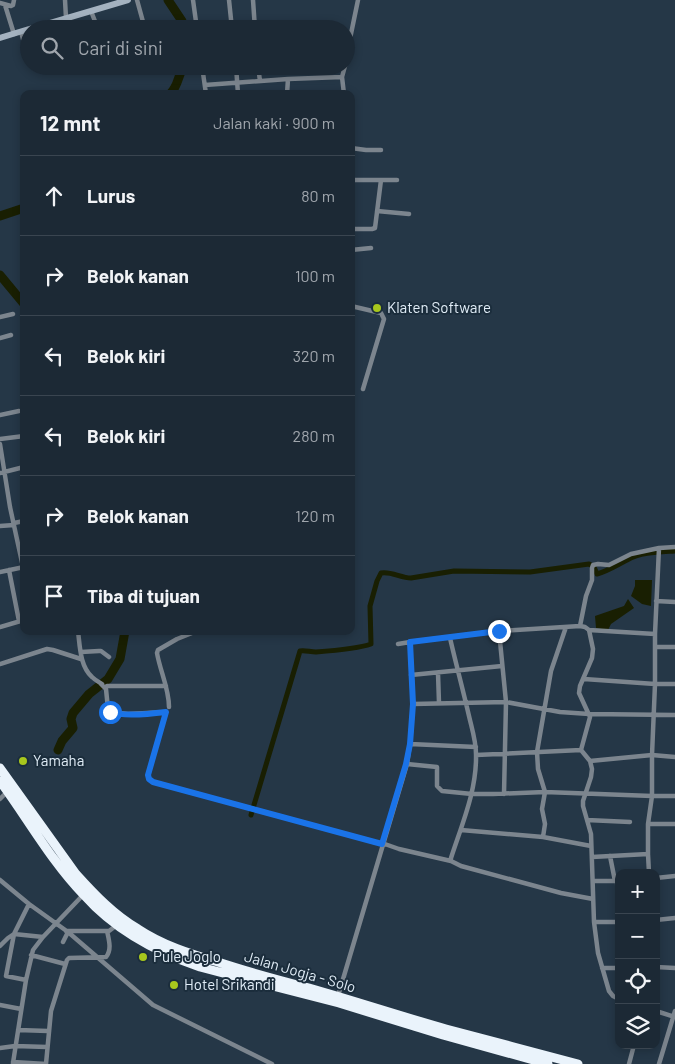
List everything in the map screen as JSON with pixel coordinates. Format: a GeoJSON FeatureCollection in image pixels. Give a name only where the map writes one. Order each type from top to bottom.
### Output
{"type":"FeatureCollection","features":[{"type":"Feature","properties":{"kind":"highway","name":"Jalan Jogja - Solo"},"geometry":{"type":"LineString","coordinates":[[0,768],[76,874],[106,906],[138,929],[159,941],[241,970],[578,1064]]}},
{"type":"Feature","properties":{"kind":"highway"},"geometry":{"type":"LineString","coordinates":[[0,781],[83,895],[117,925],[157,950],[192,964],[339,1003],[548,1064]]}},
{"type":"Feature","properties":{"kind":"street"},"geometry":{"type":"LineString","coordinates":[[2,4],[12,5],[14,0]]}},
{"type":"Feature","properties":{"kind":"street"},"geometry":{"type":"LineString","coordinates":[[65,0],[66,18]]}},
{"type":"Feature","properties":{"kind":"street"},"geometry":{"type":"LineString","coordinates":[[59,20],[128,0]]}},
{"type":"Feature","properties":{"kind":"street"},"geometry":{"type":"LineString","coordinates":[[137,0],[143,20]]}},
{"type":"Feature","properties":{"kind":"street"},"geometry":{"type":"LineString","coordinates":[[193,0],[196,20]]}},
{"type":"Feature","properties":{"kind":"street"},"geometry":{"type":"LineString","coordinates":[[230,0],[231,20]]}},
{"type":"Feature","properties":{"kind":"street"},"geometry":{"type":"LineString","coordinates":[[253,0],[254,20]]}},
{"type":"Feature","properties":{"kind":"street"},"geometry":{"type":"LineString","coordinates":[[354,20],[358,0]]}},
{"type":"Feature","properties":{"kind":"street"},"geometry":{"type":"LineString","coordinates":[[2,4],[20,38]]}},
{"type":"Feature","properties":{"kind":"street"},"geometry":{"type":"LineString","coordinates":[[91,11],[94,20]]}},
{"type":"Feature","properties":{"kind":"street"},"geometry":{"type":"LineString","coordinates":[[0,38],[18,33]]}},
{"type":"Feature","properties":{"kind":"street"},"geometry":{"type":"LineString","coordinates":[[203,75],[206,90]]}},
{"type":"Feature","properties":{"kind":"street"},"geometry":{"type":"LineString","coordinates":[[237,75],[238,90]]}},
{"type":"Feature","properties":{"kind":"street"},"geometry":{"type":"LineString","coordinates":[[259,75],[260,81]]}},
{"type":"Feature","properties":{"kind":"street"},"geometry":{"type":"LineString","coordinates":[[205,85],[342,77],[344,90]]}},
{"type":"Feature","properties":{"kind":"street"},"geometry":{"type":"LineString","coordinates":[[287,90],[288,79]]}},
{"type":"Feature","properties":{"kind":"street"},"geometry":{"type":"LineString","coordinates":[[355,149],[381,150]]}},
{"type":"Feature","properties":{"kind":"street"},"geometry":{"type":"LineString","coordinates":[[355,180],[397,180]]}},
{"type":"Feature","properties":{"kind":"street"},"geometry":{"type":"LineString","coordinates":[[355,229],[375,228],[380,180]]}},
{"type":"Feature","properties":{"kind":"street"},"geometry":{"type":"LineString","coordinates":[[377,211],[409,214]]}},
{"type":"Feature","properties":{"kind":"street"},"geometry":{"type":"LineString","coordinates":[[355,250],[371,248]]}},
{"type":"Feature","properties":{"kind":"street"},"geometry":{"type":"LineString","coordinates":[[355,307],[381,313],[384,319],[363,389]]}},
{"type":"Feature","properties":{"kind":"street"},"geometry":{"type":"LineString","coordinates":[[0,317],[13,314]]}},
{"type":"Feature","properties":{"kind":"street"},"geometry":{"type":"LineString","coordinates":[[0,338],[11,336]]}},
{"type":"Feature","properties":{"kind":"street"},"geometry":{"type":"LineString","coordinates":[[0,415],[19,412]]}},
{"type":"Feature","properties":{"kind":"street"},"geometry":{"type":"LineString","coordinates":[[0,439],[20,436]]}},
{"type":"Feature","properties":{"kind":"street"},"geometry":{"type":"LineString","coordinates":[[0,444],[2,472],[20,553]]}},
{"type":"Feature","properties":{"kind":"street"},"geometry":{"type":"LineString","coordinates":[[2,472],[20,469]]}},
{"type":"Feature","properties":{"kind":"street"},"geometry":{"type":"LineString","coordinates":[[0,526],[20,522]]}},
{"type":"Feature","properties":{"kind":"street"},"geometry":{"type":"LineString","coordinates":[[580,626],[586,596],[592,580],[594,564],[609,564],[630,554],[675,547]]}},
{"type":"Feature","properties":{"kind":"street"},"geometry":{"type":"LineString","coordinates":[[649,869],[648,824],[652,796],[655,634],[659,548]]}},
{"type":"Feature","properties":{"kind":"street"},"geometry":{"type":"LineString","coordinates":[[0,572],[20,568]]}},
{"type":"Feature","properties":{"kind":"street"},"geometry":{"type":"LineString","coordinates":[[9,570],[20,613]]}},
{"type":"Feature","properties":{"kind":"street"},"geometry":{"type":"LineString","coordinates":[[656,601],[675,602]]}},
{"type":"Feature","properties":{"kind":"street"},"geometry":{"type":"LineString","coordinates":[[0,627],[20,622]]}},
{"type":"Feature","properties":{"kind":"street"},"geometry":{"type":"LineString","coordinates":[[398,644],[499,631],[580,626],[589,630],[655,634]]}},
{"type":"Feature","properties":{"kind":"street"},"geometry":{"type":"LineString","coordinates":[[543,837],[545,824],[542,809],[545,792],[538,769],[537,752],[551,671],[566,627]]}},
{"type":"Feature","properties":{"kind":"street"},"geometry":{"type":"LineString","coordinates":[[581,750],[590,720],[579,693],[592,658],[593,649],[589,630]]}},
{"type":"Feature","properties":{"kind":"street"},"geometry":{"type":"LineString","coordinates":[[499,631],[506,702],[504,794]]}},
{"type":"Feature","properties":{"kind":"street"},"geometry":{"type":"LineString","coordinates":[[79,635],[81,659],[92,677],[106,689],[108,709],[111,712],[134,714],[166,712],[148,775],[149,779],[153,782],[451,861],[461,866],[593,899]]}},
{"type":"Feature","properties":{"kind":"street"},"geometry":{"type":"LineString","coordinates":[[169,707],[169,698],[158,650],[187,635]]}},
{"type":"Feature","properties":{"kind":"street"},"geometry":{"type":"LineString","coordinates":[[450,638],[476,747],[472,794],[451,861]]}},
{"type":"Feature","properties":{"kind":"street"},"geometry":{"type":"LineString","coordinates":[[338,996],[406,764],[410,744],[413,704],[410,642]]}},
{"type":"Feature","properties":{"kind":"street"},"geometry":{"type":"LineString","coordinates":[[655,647],[675,647]]}},
{"type":"Feature","properties":{"kind":"street"},"geometry":{"type":"LineString","coordinates":[[0,664],[47,649],[81,659]]}},
{"type":"Feature","properties":{"kind":"street"},"geometry":{"type":"LineString","coordinates":[[81,652],[102,651],[109,657]]}},
{"type":"Feature","properties":{"kind":"street"},"geometry":{"type":"LineString","coordinates":[[411,675],[502,666]]}},
{"type":"Feature","properties":{"kind":"street"},"geometry":{"type":"LineString","coordinates":[[438,673],[438,703]]}},
{"type":"Feature","properties":{"kind":"street"},"geometry":{"type":"LineString","coordinates":[[584,678],[675,684],[675,677]]}},
{"type":"Feature","properties":{"kind":"street"},"geometry":{"type":"LineString","coordinates":[[103,685],[166,686]]}},
{"type":"Feature","properties":{"kind":"street"},"geometry":{"type":"LineString","coordinates":[[413,704],[506,702],[545,710],[589,714],[675,715]]}},
{"type":"Feature","properties":{"kind":"street"},"geometry":{"type":"LineString","coordinates":[[410,744],[476,747]]}},
{"type":"Feature","properties":{"kind":"street"},"geometry":{"type":"LineString","coordinates":[[476,755],[581,750]]}},
{"type":"Feature","properties":{"kind":"street"},"geometry":{"type":"LineString","coordinates":[[581,750],[590,761],[592,769],[583,806],[591,834],[594,922],[598,953],[609,991],[615,997]]}},
{"type":"Feature","properties":{"kind":"street"},"geometry":{"type":"LineString","coordinates":[[590,761],[652,755],[675,757]]}},
{"type":"Feature","properties":{"kind":"street"},"geometry":{"type":"LineString","coordinates":[[406,764],[436,766],[437,786],[442,791],[472,794],[545,792],[675,796]]}},
{"type":"Feature","properties":{"kind":"street"},"geometry":{"type":"LineString","coordinates":[[0,799],[8,791]]}},
{"type":"Feature","properties":{"kind":"street"},"geometry":{"type":"LineString","coordinates":[[587,820],[630,822]]}},
{"type":"Feature","properties":{"kind":"street"},"geometry":{"type":"LineString","coordinates":[[648,824],[675,824]]}},
{"type":"Feature","properties":{"kind":"street"},"geometry":{"type":"LineString","coordinates":[[461,830],[543,837],[591,846]]}},
{"type":"Feature","properties":{"kind":"street"},"geometry":{"type":"LineString","coordinates":[[592,857],[648,854]]}},
{"type":"Feature","properties":{"kind":"street"},"geometry":{"type":"LineString","coordinates":[[610,856],[615,874]]}},
{"type":"Feature","properties":{"kind":"street"},"geometry":{"type":"LineString","coordinates":[[660,878],[675,876]]}},
{"type":"Feature","properties":{"kind":"street"},"geometry":{"type":"LineString","coordinates":[[0,880],[67,932],[153,1005],[272,1064]]}},
{"type":"Feature","properties":{"kind":"street"},"geometry":{"type":"LineString","coordinates":[[592,881],[615,881]]}},
{"type":"Feature","properties":{"kind":"street"},"geometry":{"type":"LineString","coordinates":[[83,895],[55,923],[33,950],[26,980],[13,1063],[46,1064],[51,1011],[65,964],[69,958],[106,957],[110,943],[107,931]]}},
{"type":"Feature","properties":{"kind":"street"},"geometry":{"type":"LineString","coordinates":[[6,976],[14,934],[28,903]]}},
{"type":"Feature","properties":{"kind":"street"},"geometry":{"type":"LineString","coordinates":[[660,920],[675,918]]}},
{"type":"Feature","properties":{"kind":"street"},"geometry":{"type":"LineString","coordinates":[[594,922],[615,922]]}},
{"type":"Feature","properties":{"kind":"street"},"geometry":{"type":"LineString","coordinates":[[67,932],[107,931],[117,925]]}},
{"type":"Feature","properties":{"kind":"street"},"geometry":{"type":"LineString","coordinates":[[63,942],[67,932]]}},
{"type":"Feature","properties":{"kind":"street"},"geometry":{"type":"LineString","coordinates":[[0,946],[14,934],[43,937]]}},
{"type":"Feature","properties":{"kind":"street"},"geometry":{"type":"LineString","coordinates":[[32,955],[65,964]]}},
{"type":"Feature","properties":{"kind":"street"},"geometry":{"type":"LineString","coordinates":[[660,967],[675,968]]}},
{"type":"Feature","properties":{"kind":"street"},"geometry":{"type":"LineString","coordinates":[[602,968],[615,968]]}},
{"type":"Feature","properties":{"kind":"street"},"geometry":{"type":"LineString","coordinates":[[0,974],[26,980]]}},
{"type":"Feature","properties":{"kind":"street"},"geometry":{"type":"LineString","coordinates":[[0,1006],[21,1009]]}},
{"type":"Feature","properties":{"kind":"street"},"geometry":{"type":"LineString","coordinates":[[660,1011],[675,1015],[660,1064]]}},
{"type":"Feature","properties":{"kind":"street"},"geometry":{"type":"LineString","coordinates":[[18,1030],[48,1031]]}},
{"type":"Feature","properties":{"kind":"street"},"geometry":{"type":"LineString","coordinates":[[0,1048],[15,1046],[47,1047]]}},
{"type":"Feature","properties":{"kind":"street"},"geometry":{"type":"LineString","coordinates":[[629,1064],[633,1049]]}},
{"type":"Feature","properties":{"kind":"shaded area"},"geometry":{"type":"Polygon","coordinates":[[[635,580],[652,580],[651,606],[642,604],[631,596],[635,580]]]}},
{"type":"Feature","properties":{"kind":"shaded area"},"geometry":{"type":"Polygon","coordinates":[[[628,599],[634,608],[611,624],[608,630],[596,628],[595,616],[624,606],[628,599]]]}},
{"type":"Feature","properties":{"kind":"waterway"},"geometry":{"type":"LineString","coordinates":[[168,0],[181,20]]}},
{"type":"Feature","properties":{"kind":"waterway"},"geometry":{"type":"LineString","coordinates":[[173,90],[180,75]]}},
{"type":"Feature","properties":{"kind":"waterway"},"geometry":{"type":"LineString","coordinates":[[0,216],[20,209]]}},
{"type":"Feature","properties":{"kind":"waterway"},"geometry":{"type":"LineString","coordinates":[[0,275],[20,299]]}},
{"type":"Feature","properties":{"kind":"waterway"},"geometry":{"type":"LineString","coordinates":[[251,815],[300,651],[329,651],[371,644],[370,606],[381,573],[411,578],[454,571],[530,572],[589,564],[594,567],[597,574],[638,555],[675,551]]}},
{"type":"Feature","properties":{"kind":"waterway"},"geometry":{"type":"LineString","coordinates":[[58,750],[62,741],[73,728],[71,719],[73,713],[89,694],[108,679],[120,659],[124,635]]}},
{"type":"Feature","properties":{"kind":"place","name":"Klaten Software"},"geometry":{"type":"Point","coordinates":[377,308]}},
{"type":"Feature","properties":{"kind":"place","name":"Yamaha"},"geometry":{"type":"Point","coordinates":[23,761]}},
{"type":"Feature","properties":{"kind":"place","name":"Pule Joglo"},"geometry":{"type":"Point","coordinates":[143,957]}},
{"type":"Feature","properties":{"kind":"place","name":"Hotel Srikandi"},"geometry":{"type":"Point","coordinates":[174,985]}},
{"type":"Feature","properties":{"kind":"route"},"geometry":{"type":"LineString","coordinates":[[110,712],[128,714],[166,712],[148,775],[149,779],[153,782],[382,844],[406,764],[410,744],[413,704],[410,642],[499,631]]}}]}
